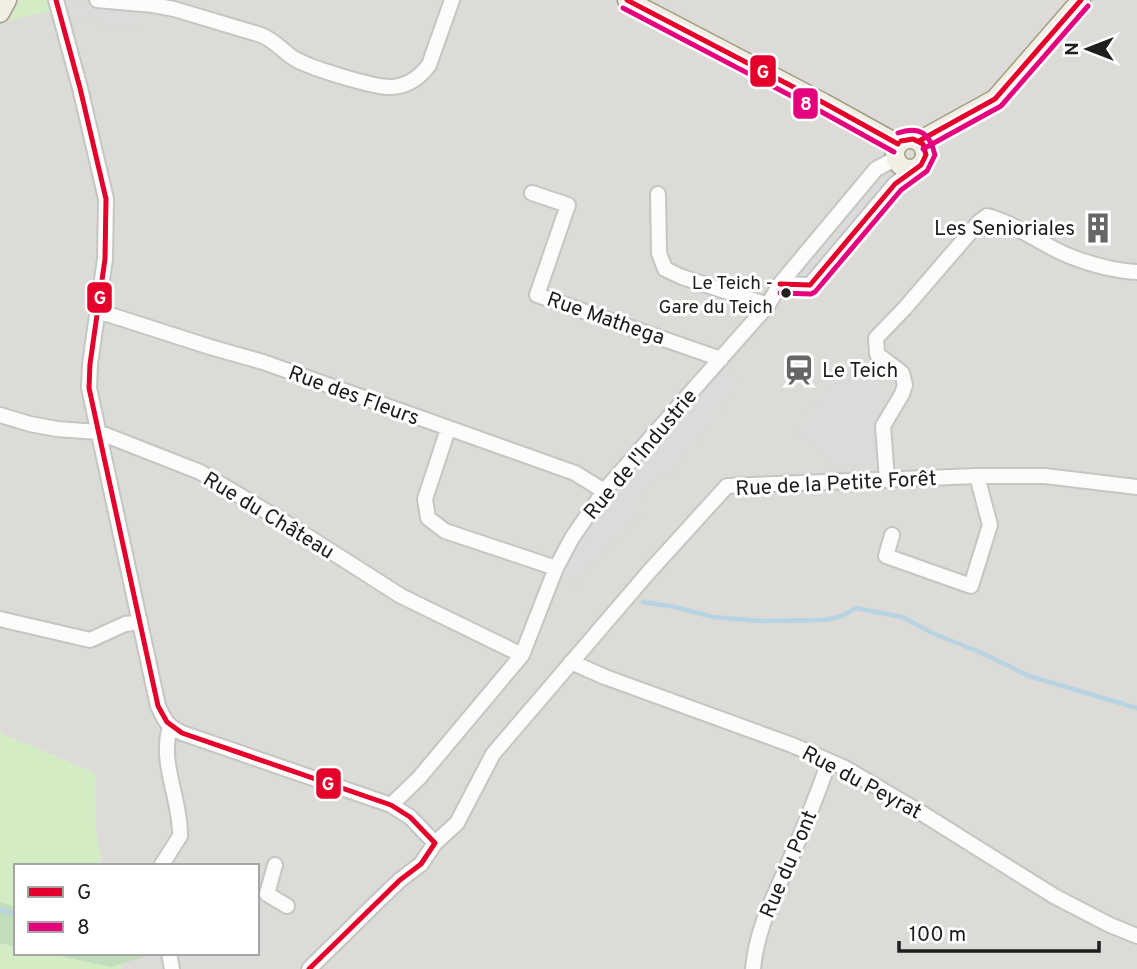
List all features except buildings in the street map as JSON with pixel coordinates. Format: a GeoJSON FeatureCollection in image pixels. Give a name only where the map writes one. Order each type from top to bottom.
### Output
{"type":"FeatureCollection","features":[{"type":"Feature","properties":{"kind":"main road"},"geometry":{"type":"LineString","coordinates":[[0,13],[7,0]]}},
{"type":"Feature","properties":{"kind":"main road"},"geometry":{"type":"LineString","coordinates":[[627,0],[897,151]]}},
{"type":"Feature","properties":{"kind":"main road"},"geometry":{"type":"LineString","coordinates":[[919,141],[995,99],[1081,0]]}},
{"type":"Feature","properties":{"kind":"main road"},"geometry":{"type":"LineString","coordinates":[[908,138],[919,141],[923,144],[926,155],[924,160],[916,168],[906,169],[898,163],[897,151],[908,138]]}},
{"type":"Feature","properties":{"kind":"street"},"geometry":{"type":"LineString","coordinates":[[56,0],[106,199],[105,258],[89,388],[159,706],[170,727],[391,805],[410,817],[435,843]]}},
{"type":"Feature","properties":{"kind":"street"},"geometry":{"type":"LineString","coordinates":[[97,0],[174,9],[249,31],[272,40],[288,54],[306,64],[391,88],[414,80],[429,65],[452,0]]}},
{"type":"Feature","properties":{"kind":"street","name":"Rue de l'Industrie"},"geometry":{"type":"LineString","coordinates":[[391,805],[419,778],[522,655],[556,568],[572,538],[604,491],[768,305],[780,284],[876,169],[897,151]]}},
{"type":"Feature","properties":{"kind":"street"},"geometry":{"type":"LineString","coordinates":[[780,284],[810,285],[895,184],[916,168]]}},
{"type":"Feature","properties":{"kind":"street","name":"Rue Mathega"},"geometry":{"type":"LineString","coordinates":[[532,193],[568,205],[537,295],[720,359]]}},
{"type":"Feature","properties":{"kind":"street"},"geometry":{"type":"LineString","coordinates":[[658,194],[659,253],[665,269],[681,277],[768,305]]}},
{"type":"Feature","properties":{"kind":"street"},"geometry":{"type":"LineString","coordinates":[[887,480],[883,426],[905,385],[902,373],[877,354],[876,338],[979,222],[987,216],[1002,220],[1071,257],[1116,271],[1137,272]]}},
{"type":"Feature","properties":{"kind":"street","name":"Rue des Fleurs"},"geometry":{"type":"LineString","coordinates":[[98,311],[210,348],[263,362],[575,473],[604,491]]}},
{"type":"Feature","properties":{"kind":"street","name":"Rue du Château"},"geometry":{"type":"LineString","coordinates":[[0,415],[57,429],[98,432],[200,472],[401,596],[522,655]]}},
{"type":"Feature","properties":{"kind":"street"},"geometry":{"type":"LineString","coordinates":[[448,429],[425,499],[428,518],[445,531],[556,568]]}},
{"type":"Feature","properties":{"kind":"street","name":"Rue de la Petite Forêt"},"geometry":{"type":"LineString","coordinates":[[309,969],[400,880],[421,864],[435,843],[457,822],[493,754],[648,573],[727,486],[1045,475],[1137,488]]}},
{"type":"Feature","properties":{"kind":"street"},"geometry":{"type":"LineString","coordinates":[[892,535],[886,556],[971,586],[990,525],[977,476]]}},
{"type":"Feature","properties":{"kind":"street"},"geometry":{"type":"LineString","coordinates":[[0,619],[90,640],[125,624],[140,622]]}},
{"type":"Feature","properties":{"kind":"street","name":"Rue du Peyrat"},"geometry":{"type":"LineString","coordinates":[[571,662],[792,745],[845,768],[1054,896],[1137,936]]}},
{"type":"Feature","properties":{"kind":"street"},"geometry":{"type":"LineString","coordinates":[[162,864],[180,836],[166,740],[170,727]]}},
{"type":"Feature","properties":{"kind":"street","name":"Rue du Pont"},"geometry":{"type":"LineString","coordinates":[[753,969],[761,927],[816,800],[829,761]]}},
{"type":"Feature","properties":{"kind":"street"},"geometry":{"type":"LineString","coordinates":[[275,865],[262,896],[287,906]]}},
{"type":"Feature","properties":{"kind":"shaded area"},"geometry":{"type":"Polygon","coordinates":[[[0,0],[1137,0],[1137,969],[121,969],[118,955],[259,955],[259,864],[102,864],[96,829],[95,773],[0,733],[0,0]]]}},
{"type":"Feature","properties":{"kind":"shaded area"},"geometry":{"type":"Polygon","coordinates":[[[80,0],[142,4],[137,31],[77,19],[80,0]]]}},
{"type":"Feature","properties":{"kind":"shaded area"},"geometry":{"type":"Polygon","coordinates":[[[876,179],[902,201],[817,295],[799,271],[876,179]]]}},
{"type":"Feature","properties":{"kind":"shaded area"},"geometry":{"type":"Polygon","coordinates":[[[729,357],[740,387],[668,480],[659,475],[637,504],[643,510],[575,587],[562,572],[573,548],[611,492],[729,357]]]}},
{"type":"Feature","properties":{"kind":"shaded area"},"geometry":{"type":"Polygon","coordinates":[[[855,359],[894,398],[878,418],[880,467],[838,471],[791,430],[855,359]]]}},
{"type":"Feature","properties":{"kind":"green space"},"geometry":{"type":"Polygon","coordinates":[[[20,0],[47,0],[50,11],[9,22],[20,0]]]}},
{"type":"Feature","properties":{"kind":"green space"},"geometry":{"type":"Polygon","coordinates":[[[0,733],[95,773],[96,829],[102,864],[14,864],[14,955],[118,955],[121,969],[0,969],[0,733]]]}},
{"type":"Feature","properties":{"kind":"green space"},"geometry":{"type":"Polygon","coordinates":[[[0,902],[14,906],[14,946],[0,943],[0,902]]]}},
{"type":"Feature","properties":{"kind":"green space"},"geometry":{"type":"Polygon","coordinates":[[[55,955],[143,955],[111,967],[55,955]]]}},
{"type":"Feature","properties":{"kind":"waterway"},"geometry":{"type":"LineString","coordinates":[[643,602],[713,617],[761,621],[825,620],[842,616],[856,608],[902,617],[1029,676],[1137,708]]}},
{"type":"Feature","properties":{"kind":"waterway"},"geometry":{"type":"LineString","coordinates":[[0,910],[14,914]]}},
{"type":"Feature","properties":{"kind":"transit line","name":"G"},"geometry":{"type":"LineString","coordinates":[[56,0],[106,199],[105,259],[89,388],[158,706],[167,722],[182,733],[391,805],[410,817],[435,843],[421,864],[400,880],[309,969]]}},
{"type":"Feature","properties":{"kind":"transit line","name":"G"},"geometry":{"type":"LineString","coordinates":[[627,0],[898,144]]}},
{"type":"Feature","properties":{"kind":"transit line","name":"G"},"geometry":{"type":"LineString","coordinates":[[919,141],[995,99],[1081,0]]}},
{"type":"Feature","properties":{"kind":"transit line","name":"8"},"geometry":{"type":"LineString","coordinates":[[923,149],[1001,106],[1088,6]]}},
{"type":"Feature","properties":{"kind":"transit line","name":"8"},"geometry":{"type":"LineString","coordinates":[[623,8],[894,152]]}},
{"type":"Feature","properties":{"kind":"transit line","name":"8"},"geometry":{"type":"LineString","coordinates":[[780,293],[815,292],[901,190],[927,171],[935,155],[927,137],[912,130],[898,133]]}},
{"type":"Feature","properties":{"kind":"transit line","name":"G"},"geometry":{"type":"LineString","coordinates":[[780,284],[810,285],[895,184],[921,165],[926,155],[923,144],[913,139],[901,141]]}},
{"type":"Feature","properties":{"kind":"place","name":"Les Senioriales"},"geometry":{"type":"Point","coordinates":[1098,228]}},
{"type":"Feature","properties":{"kind":"place","name":"Le Teich - Gare du Teich"},"geometry":{"type":"Point","coordinates":[786,293]}},
{"type":"Feature","properties":{"kind":"place","name":"Le Teich"},"geometry":{"type":"Point","coordinates":[799,370]}}]}
